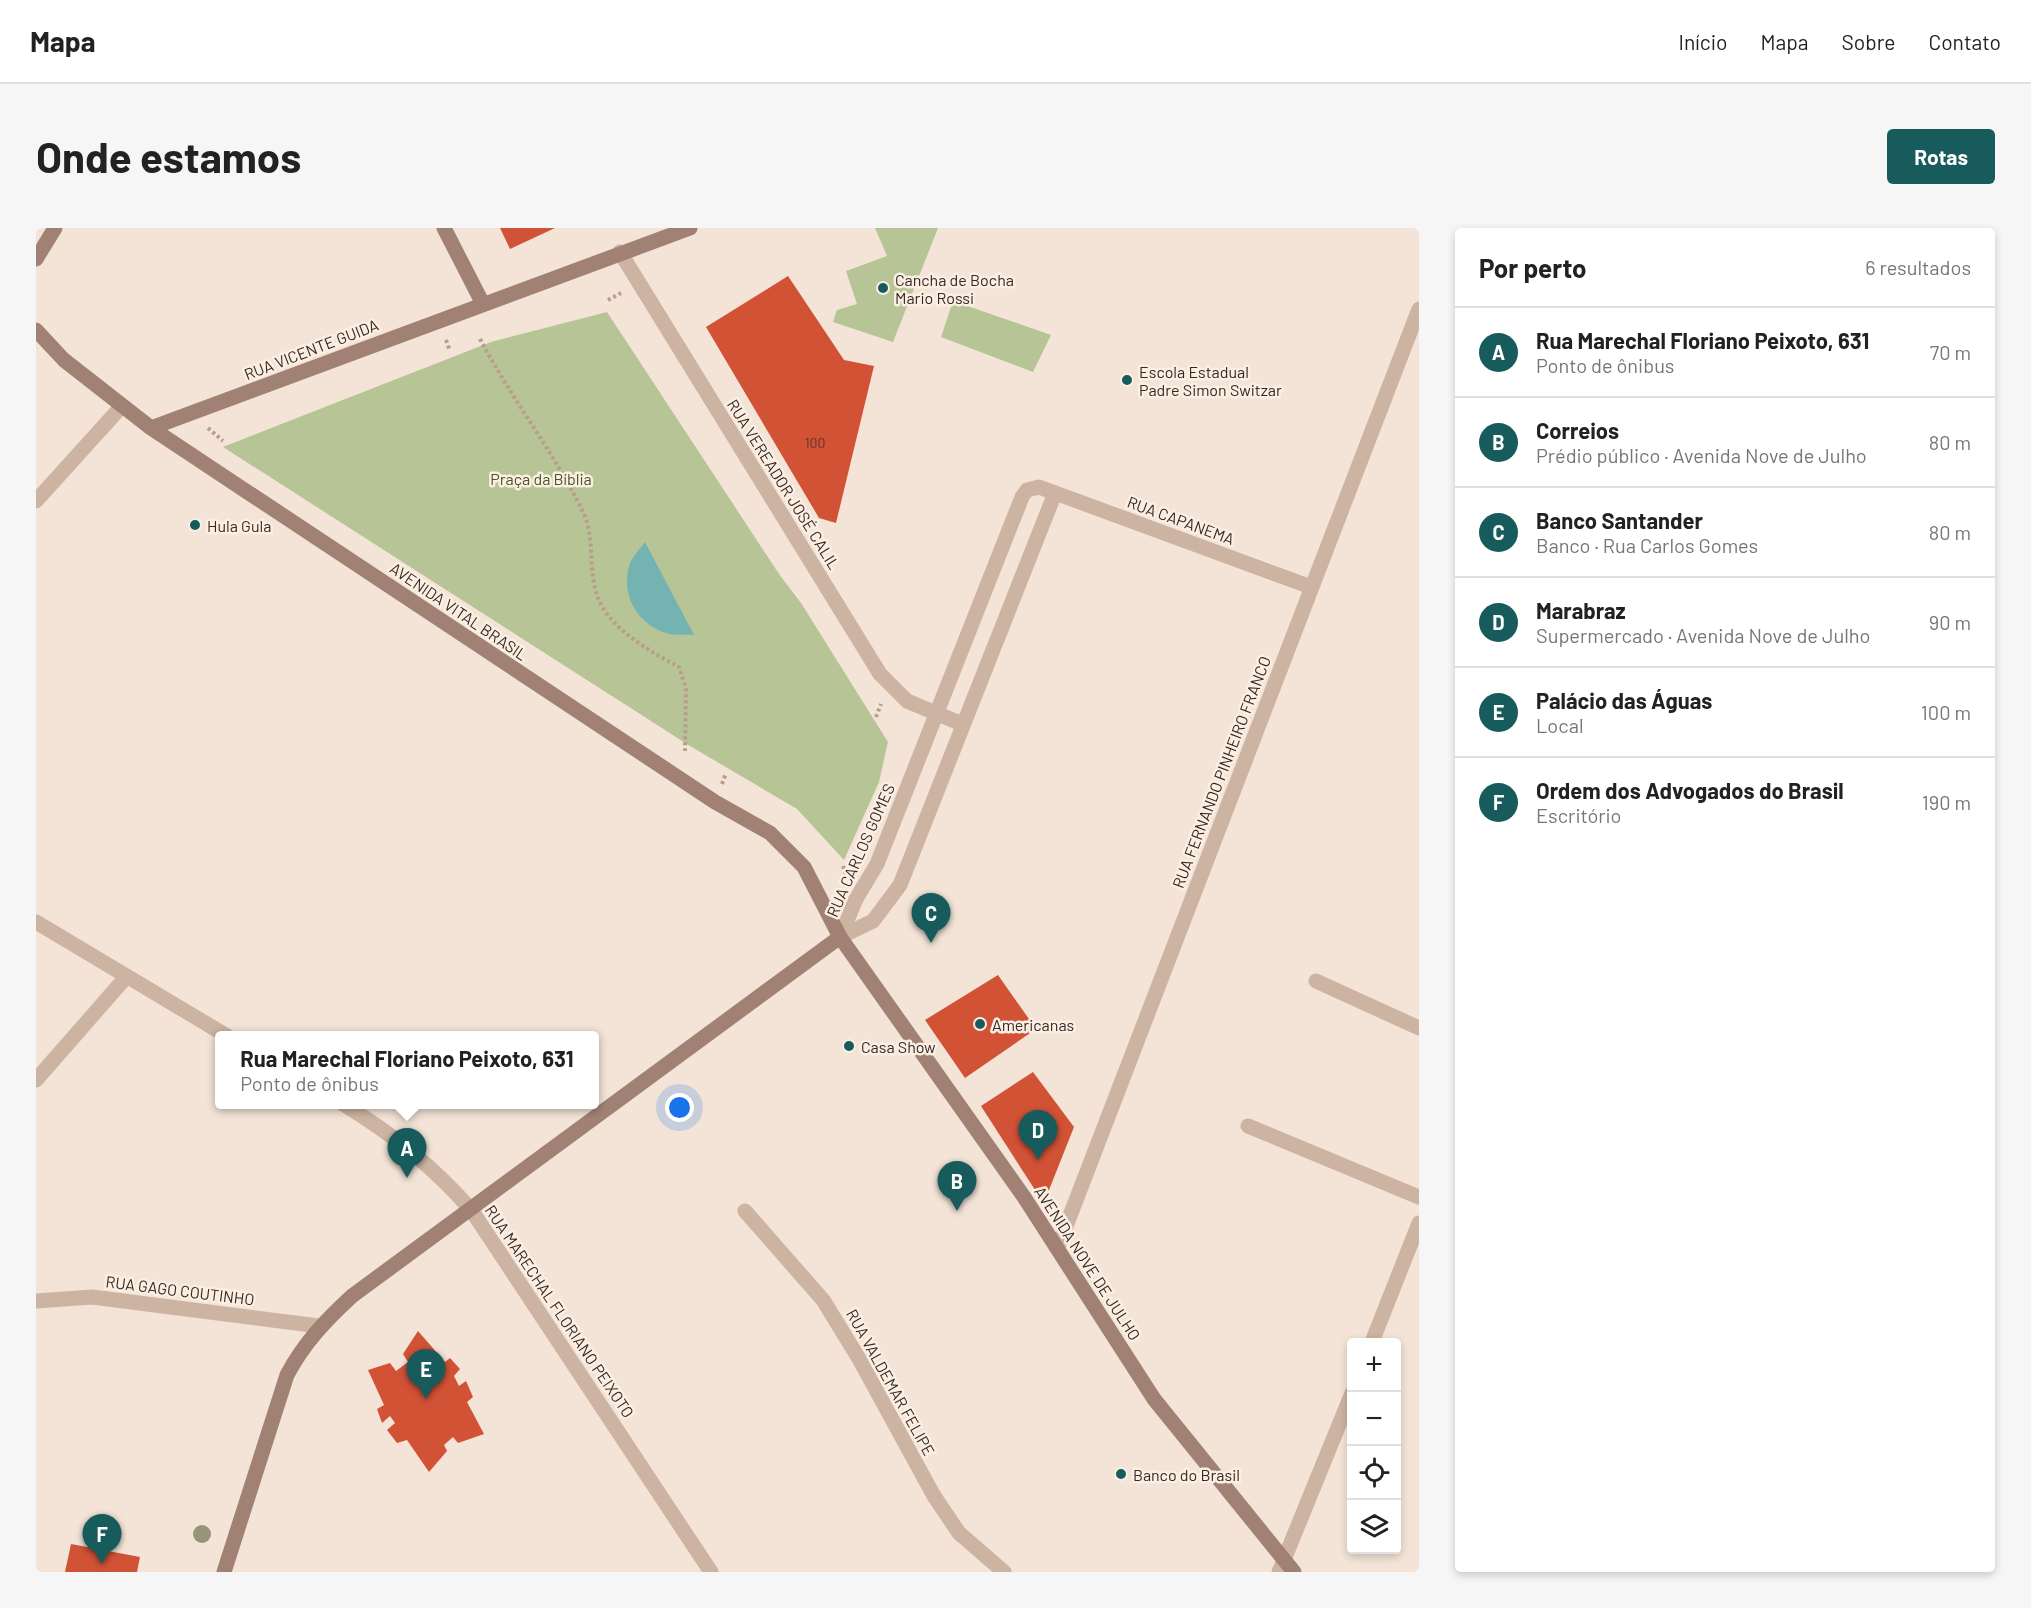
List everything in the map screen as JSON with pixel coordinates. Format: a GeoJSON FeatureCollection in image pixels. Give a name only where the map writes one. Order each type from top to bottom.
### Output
{"type":"FeatureCollection","features":[{"type":"Feature","properties":{"kind":"main road"},"geometry":{"type":"LineString","coordinates":[[36,259],[56,228]]}},
{"type":"Feature","properties":{"kind":"main road"},"geometry":{"type":"LineString","coordinates":[[444,228],[483,304]]}},
{"type":"Feature","properties":{"kind":"main road","name":"RUA VICENTE GUIDA"},"geometry":{"type":"LineString","coordinates":[[151,428],[620,252],[690,228]]}},
{"type":"Feature","properties":{"kind":"main road","name":"AVENIDA VITAL BRASIL"},"geometry":{"type":"LineString","coordinates":[[36,330],[64,360],[121,407],[151,428],[715,802],[770,833],[804,867],[840,937]]}},
{"type":"Feature","properties":{"kind":"main road"},"geometry":{"type":"LineString","coordinates":[[225,1572],[287,1375],[302,1347],[319,1326],[352,1296],[472,1211],[840,937]]}},
{"type":"Feature","properties":{"kind":"main road","name":"AVENIDA NOVE DE JULHO"},"geometry":{"type":"LineString","coordinates":[[840,937],[1058,1247],[1154,1399],[1286,1569]]}},
{"type":"Feature","properties":{"kind":"street","name":"RUA VEREADOR JOSÉ CALIL"},"geometry":{"type":"LineString","coordinates":[[620,252],[880,674],[889,686],[907,701],[937,716],[962,724]]}},
{"type":"Feature","properties":{"kind":"street","name":"RUA FERNANDO PINHEIRO FRANCO"},"geometry":{"type":"LineString","coordinates":[[1058,1247],[1419,309]]}},
{"type":"Feature","properties":{"kind":"street"},"geometry":{"type":"LineString","coordinates":[[36,501],[121,407]]}},
{"type":"Feature","properties":{"kind":"street","name":"RUA CARLOS GOMES"},"geometry":{"type":"LineString","coordinates":[[840,937],[856,898],[877,864],[1022,496],[1027,490],[1039,487]]}},
{"type":"Feature","properties":{"kind":"street","name":"RUA CAPANEMA"},"geometry":{"type":"LineString","coordinates":[[1039,487],[1311,587]]}},
{"type":"Feature","properties":{"kind":"street","name":"RUA CARLOS GOMES"},"geometry":{"type":"LineString","coordinates":[[840,937],[873,921],[900,885],[1055,493]]}},
{"type":"Feature","properties":{"kind":"street"},"geometry":{"type":"LineString","coordinates":[[36,922],[220,1031]]}},
{"type":"Feature","properties":{"kind":"street"},"geometry":{"type":"LineString","coordinates":[[36,1080],[127,976]]}},
{"type":"Feature","properties":{"kind":"street"},"geometry":{"type":"LineString","coordinates":[[1316,981],[1419,1028]]}},
{"type":"Feature","properties":{"kind":"street","name":"RUA MARECHAL FLORIANO PEIXOTO"},"geometry":{"type":"LineString","coordinates":[[350,1109],[413,1151],[444,1179],[472,1211],[711,1572]]}},
{"type":"Feature","properties":{"kind":"street"},"geometry":{"type":"LineString","coordinates":[[1248,1126],[1419,1197]]}},
{"type":"Feature","properties":{"kind":"street","name":"RUA VALDEMAR FELIPE"},"geometry":{"type":"LineString","coordinates":[[745,1210],[823,1300],[858,1357],[934,1496],[960,1533],[1004,1572]]}},
{"type":"Feature","properties":{"kind":"street"},"geometry":{"type":"LineString","coordinates":[[1374,1338],[1419,1224]]}},
{"type":"Feature","properties":{"kind":"street","name":"RUA GAGO COUTINHO"},"geometry":{"type":"LineString","coordinates":[[36,1301],[92,1298],[319,1326]]}},
{"type":"Feature","properties":{"kind":"street"},"geometry":{"type":"LineString","coordinates":[[1286,1569],[1347,1406]]}},
{"type":"Feature","properties":{"kind":"path"},"geometry":{"type":"LineString","coordinates":[[480,339],[584,513],[591,549],[595,590],[609,614],[632,640],[679,667],[686,688],[685,751]]}},
{"type":"Feature","properties":{"kind":"green space","name":"Cancha de Bocha Mario Rossi"},"geometry":{"type":"Polygon","coordinates":[[[875,228],[938,228],[893,342],[833,322],[837,310],[857,304],[846,271],[887,256],[875,228]]]}},
{"type":"Feature","properties":{"kind":"green space"},"geometry":{"type":"Polygon","coordinates":[[[953,301],[1051,335],[1033,372],[941,337],[953,301]]]}},
{"type":"Feature","properties":{"kind":"green space","name":"Praça da Bíblia"},"geometry":{"type":"Polygon","coordinates":[[[607,312],[779,574],[801,603],[888,742],[879,782],[844,860],[797,809],[690,746],[223,447],[491,342],[607,312]]]}},
{"type":"Feature","properties":{"kind":"water"},"geometry":{"type":"Polygon","coordinates":[[[645,542],[694,635],[669,634],[656,629],[639,615],[634,607],[627,587],[627,577],[632,560],[645,542]]]}},
{"type":"Feature","properties":{"kind":"building"},"geometry":{"type":"Polygon","coordinates":[[[500,228],[555,228],[510,249],[500,228]]]}},
{"type":"Feature","properties":{"kind":"building"},"geometry":{"type":"Polygon","coordinates":[[[788,276],[844,360],[874,366],[836,523],[819,518],[706,327],[788,276]]]}},
{"type":"Feature","properties":{"kind":"building","name":"Americanas"},"geometry":{"type":"Polygon","coordinates":[[[998,975],[1036,1029],[965,1078],[925,1020],[998,975]]]}},
{"type":"Feature","properties":{"kind":"building"},"geometry":{"type":"Polygon","coordinates":[[[1033,1072],[1074,1127],[1047,1195],[1037,1193],[981,1106],[1033,1072]]]}},
{"type":"Feature","properties":{"kind":"building"},"geometry":{"type":"Polygon","coordinates":[[[418,1331],[445,1362],[450,1358],[460,1369],[454,1376],[459,1386],[466,1381],[473,1397],[467,1402],[484,1434],[458,1443],[453,1437],[444,1445],[447,1451],[429,1472],[407,1440],[397,1443],[387,1430],[395,1423],[390,1416],[382,1423],[377,1409],[384,1405],[368,1370],[390,1363],[396,1371],[408,1362],[403,1354],[418,1331]]]}},
{"type":"Feature","properties":{"kind":"building"},"geometry":{"type":"Polygon","coordinates":[[[71,1544],[140,1557],[137,1572],[65,1572],[71,1544]]]}},
{"type":"Feature","properties":{"kind":"place","name":"Cancha de Bocha Mario Rossi"},"geometry":{"type":"Point","coordinates":[883,288]}},
{"type":"Feature","properties":{"kind":"place","name":"Escola Estadual Padre Simon Switzar"},"geometry":{"type":"Point","coordinates":[1127,380]}},
{"type":"Feature","properties":{"kind":"place","name":"Hula Gula"},"geometry":{"type":"Point","coordinates":[195,525]}},
{"type":"Feature","properties":{"kind":"place","name":"Banco Santander"},"geometry":{"type":"Point","coordinates":[931,943]}},
{"type":"Feature","properties":{"kind":"place","name":"Americanas"},"geometry":{"type":"Point","coordinates":[980,1024]}},
{"type":"Feature","properties":{"kind":"place","name":"Casa Show"},"geometry":{"type":"Point","coordinates":[849,1046]}},
{"type":"Feature","properties":{"kind":"place","name":"Marabraz"},"geometry":{"type":"Point","coordinates":[1038,1160]}},
{"type":"Feature","properties":{"kind":"place","name":"Rua Marechal Floriano Peixoto, 631"},"geometry":{"type":"Point","coordinates":[407,1178]}},
{"type":"Feature","properties":{"kind":"place","name":"Correios"},"geometry":{"type":"Point","coordinates":[957,1211]}},
{"type":"Feature","properties":{"kind":"place","name":"Palácio das Águas"},"geometry":{"type":"Point","coordinates":[426,1399]}},
{"type":"Feature","properties":{"kind":"place","name":"Banco do Brasil"},"geometry":{"type":"Point","coordinates":[1121,1474]}},
{"type":"Feature","properties":{"kind":"place","name":"Ordem dos Advogados do Brasil"},"geometry":{"type":"Point","coordinates":[102,1564]}}]}
